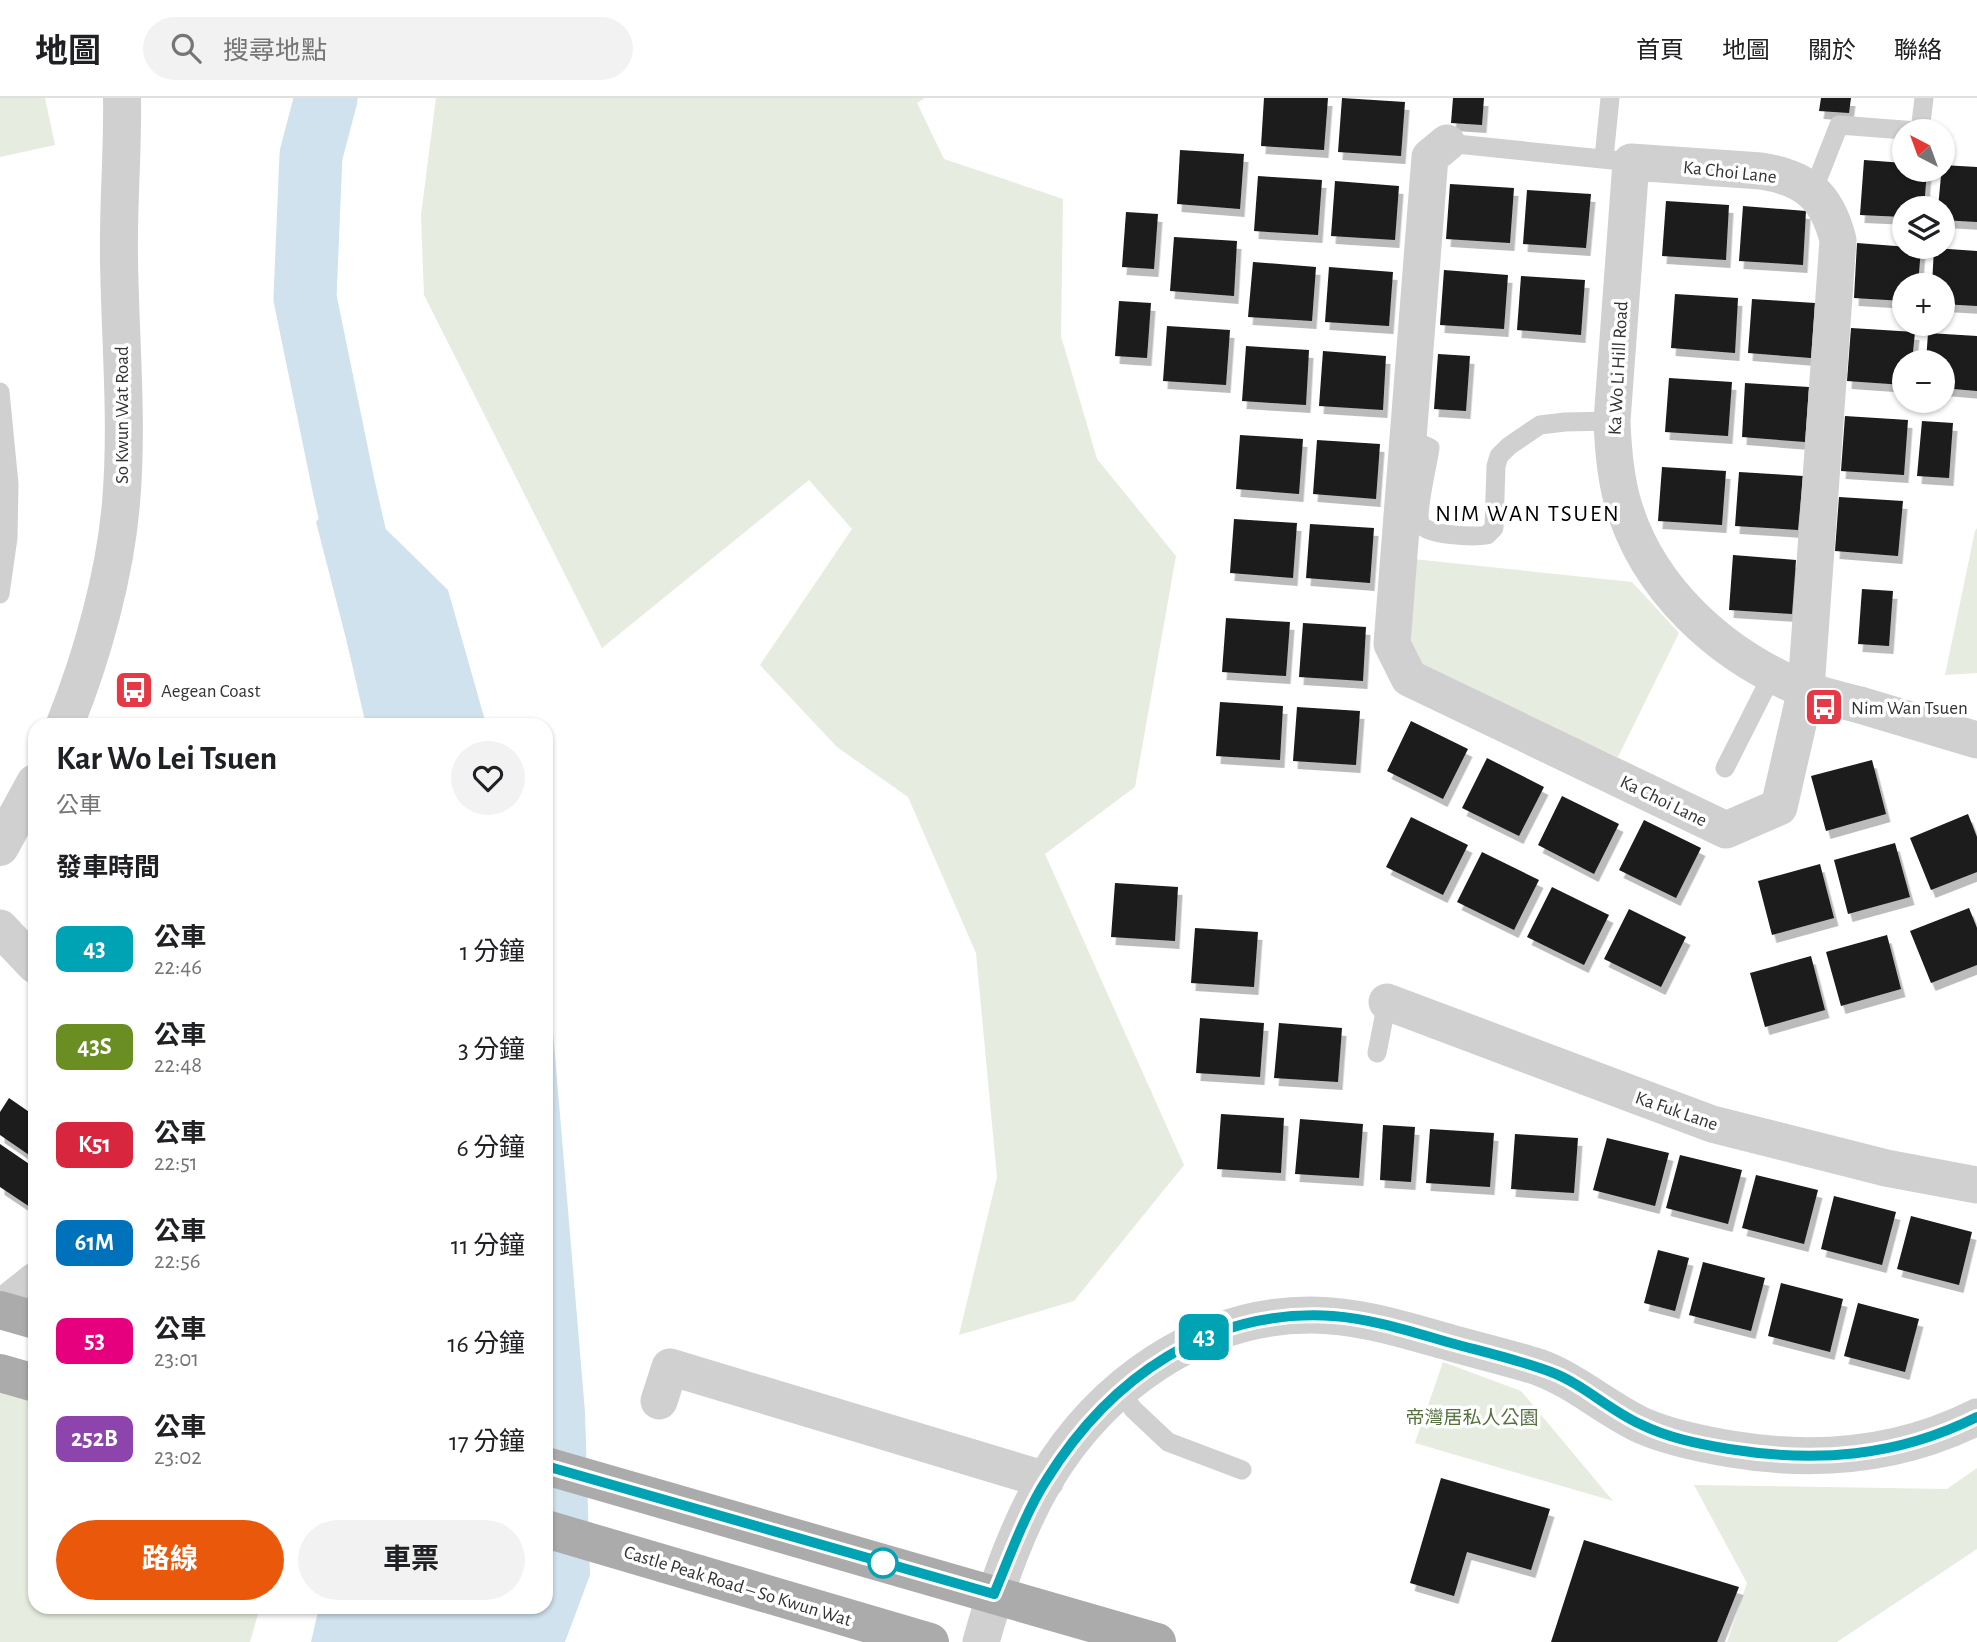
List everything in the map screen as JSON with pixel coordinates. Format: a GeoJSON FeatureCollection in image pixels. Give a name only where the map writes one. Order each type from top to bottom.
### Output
{"type":"FeatureCollection","features":[{"type":"Feature","properties":{"kind":"main road"},"geometry":{"type":"LineString","coordinates":[[0,1310],[28,1318]]}},
{"type":"Feature","properties":{"kind":"main road"},"geometry":{"type":"LineString","coordinates":[[0,1373],[28,1380]]}},
{"type":"Feature","properties":{"kind":"main road"},"geometry":{"type":"LineString","coordinates":[[553,1468],[1157,1642]]}},
{"type":"Feature","properties":{"kind":"main road","name":"Castle Peak Road – So Kwun Wat"},"geometry":{"type":"LineString","coordinates":[[553,1530],[930,1642]]}},
{"type":"Feature","properties":{"kind":"street","name":"So Kwun Wat Road"},"geometry":{"type":"LineString","coordinates":[[67,718],[84,678],[113,559],[121,504],[123,447],[118,232],[122,98]]}},
{"type":"Feature","properties":{"kind":"street","name":"Ka Choi Lane"},"geometry":{"type":"LineString","coordinates":[[1447,143],[1430,157],[1392,644],[1409,678],[1726,830],[1779,807],[1806,690],[1838,249],[1833,222],[1825,205],[1813,191],[1780,174],[1618,160]]}},
{"type":"Feature","properties":{"kind":"street","name":"Ka Wo Li Hill Road"},"geometry":{"type":"LineString","coordinates":[[1618,160],[1612,421],[1614,461],[1622,500],[1636,537],[1656,572],[1696,621],[1745,660],[1772,675],[1806,690],[1977,740]]}},
{"type":"Feature","properties":{"kind":"street"},"geometry":{"type":"LineString","coordinates":[[0,847],[28,796]]}},
{"type":"Feature","properties":{"kind":"street"},"geometry":{"type":"LineString","coordinates":[[0,928],[28,958]]}},
{"type":"Feature","properties":{"kind":"street","name":"Ka Fuk Lane"},"geometry":{"type":"LineString","coordinates":[[1387,1002],[1712,1124],[1886,1168],[1977,1185]]}},
{"type":"Feature","properties":{"kind":"street"},"geometry":{"type":"LineString","coordinates":[[0,1310],[28,1287]]}},
{"type":"Feature","properties":{"kind":"street"},"geometry":{"type":"LineString","coordinates":[[981,1642],[994,1594],[1046,1480],[1087,1423],[1120,1390],[1179,1349],[1212,1334],[1247,1323],[1308,1315],[1335,1316],[1384,1324],[1535,1366],[1573,1383],[1643,1426],[1702,1444],[1762,1454],[1799,1457],[1864,1453],[1928,1437],[1977,1417]]}},
{"type":"Feature","properties":{"kind":"street"},"geometry":{"type":"LineString","coordinates":[[659,1401],[670,1367],[1046,1480]]}},
{"type":"Feature","properties":{"kind":"lane"},"geometry":{"type":"LineString","coordinates":[[1610,98],[1618,160]]}},
{"type":"Feature","properties":{"kind":"lane"},"geometry":{"type":"LineString","coordinates":[[1921,119],[1924,98]]}},
{"type":"Feature","properties":{"kind":"lane"},"geometry":{"type":"LineString","coordinates":[[1813,191],[1839,125],[1892,129]]}},
{"type":"Feature","properties":{"kind":"lane","name":"Ka Choi Lane"},"geometry":{"type":"LineString","coordinates":[[1447,143],[1618,160]]}},
{"type":"Feature","properties":{"kind":"lane"},"geometry":{"type":"LineString","coordinates":[[0,392],[9,484],[8,538],[0,594]]}},
{"type":"Feature","properties":{"kind":"lane"},"geometry":{"type":"LineString","coordinates":[[1408,438],[1430,448],[1420,509],[1419,522],[1423,528],[1431,532],[1476,537],[1487,536],[1494,528],[1496,466],[1499,456],[1509,446],[1541,425],[1612,421]]}},
{"type":"Feature","properties":{"kind":"lane"},"geometry":{"type":"LineString","coordinates":[[1725,768],[1772,675]]}},
{"type":"Feature","properties":{"kind":"lane"},"geometry":{"type":"LineString","coordinates":[[1377,1053],[1387,1002]]}},
{"type":"Feature","properties":{"kind":"lane"},"geometry":{"type":"LineString","coordinates":[[1120,1390],[1133,1409],[1168,1442],[1242,1469]]}},
{"type":"Feature","properties":{"kind":"green space"},"geometry":{"type":"Polygon","coordinates":[[[0,98],[45,98],[55,145],[0,157],[0,98]]]}},
{"type":"Feature","properties":{"kind":"green space"},"geometry":{"type":"Polygon","coordinates":[[[436,98],[925,98],[917,103],[944,159],[1063,199],[1061,336],[1097,459],[1176,556],[1135,787],[1045,854],[1184,1165],[1074,1301],[959,1335],[997,1177],[976,953],[908,797],[837,747],[760,665],[852,529],[809,480],[602,648],[424,295],[421,215],[436,98]]]}},
{"type":"Feature","properties":{"kind":"green space"},"geometry":{"type":"Polygon","coordinates":[[[1977,528],[1977,673],[1945,675],[1975,531],[1977,528]]]}},
{"type":"Feature","properties":{"kind":"green space"},"geometry":{"type":"Polygon","coordinates":[[[1413,559],[1632,582],[1679,633],[1618,757],[1419,668],[1402,641],[1413,559]]]}},
{"type":"Feature","properties":{"kind":"green space","name":"帝灣居私人公園"},"geometry":{"type":"Polygon","coordinates":[[[1443,1362],[1521,1391],[1613,1501],[1415,1443],[1443,1362]]]}},
{"type":"Feature","properties":{"kind":"green space"},"geometry":{"type":"Polygon","coordinates":[[[0,1386],[28,1394],[28,1614],[258,1614],[250,1642],[0,1642],[0,1386]]]}},
{"type":"Feature","properties":{"kind":"green space"},"geometry":{"type":"Polygon","coordinates":[[[1977,1468],[1977,1549],[1837,1642],[1727,1642],[1747,1583],[1694,1485],[1947,1489],[1977,1468]]]}},
{"type":"Feature","properties":{"kind":"water"},"geometry":{"type":"Polygon","coordinates":[[[344,488],[448,590],[484,718],[366,718],[316,522],[344,488]]]}},
{"type":"Feature","properties":{"kind":"water"},"geometry":{"type":"Polygon","coordinates":[[[553,1032],[585,1412],[590,1575],[565,1642],[311,1642],[317,1614],[553,1614],[553,1032]]]}},
{"type":"Feature","properties":{"kind":"building"},"geometry":{"type":"Polygon","coordinates":[[[1264,98],[1328,98],[1324,150],[1261,146],[1264,98]]]}},
{"type":"Feature","properties":{"kind":"building"},"geometry":{"type":"Polygon","coordinates":[[[1342,98],[1405,102],[1401,156],[1338,152],[1342,98]]]}},
{"type":"Feature","properties":{"kind":"building"},"geometry":{"type":"Polygon","coordinates":[[[1453,98],[1484,98],[1482,125],[1451,123],[1453,98]]]}},
{"type":"Feature","properties":{"kind":"building"},"geometry":{"type":"Polygon","coordinates":[[[1821,98],[1851,98],[1849,113],[1819,111],[1821,98]]]}},
{"type":"Feature","properties":{"kind":"building"},"geometry":{"type":"Polygon","coordinates":[[[1180,150],[1244,154],[1240,209],[1177,204],[1180,150]]]}},
{"type":"Feature","properties":{"kind":"building"},"geometry":{"type":"Polygon","coordinates":[[[1864,160],[1892,162],[1892,182],[1926,182],[1925,196],[1892,196],[1892,216],[1860,215],[1864,160]]]}},
{"type":"Feature","properties":{"kind":"building"},"geometry":{"type":"Polygon","coordinates":[[[1955,166],[1977,167],[1977,222],[1955,221],[1955,196],[1939,196],[1940,182],[1955,182],[1955,166]]]}},
{"type":"Feature","properties":{"kind":"building"},"geometry":{"type":"Polygon","coordinates":[[[1258,176],[1322,180],[1318,235],[1254,231],[1258,176]]]}},
{"type":"Feature","properties":{"kind":"building"},"geometry":{"type":"Polygon","coordinates":[[[1335,181],[1399,186],[1395,240],[1331,236],[1335,181]]]}},
{"type":"Feature","properties":{"kind":"building"},"geometry":{"type":"Polygon","coordinates":[[[1450,184],[1514,188],[1510,243],[1446,239],[1450,184]]]}},
{"type":"Feature","properties":{"kind":"building"},"geometry":{"type":"Polygon","coordinates":[[[1527,190],[1591,194],[1586,248],[1523,244],[1527,190]]]}},
{"type":"Feature","properties":{"kind":"building"},"geometry":{"type":"Polygon","coordinates":[[[1666,201],[1729,205],[1726,260],[1662,256],[1666,201]]]}},
{"type":"Feature","properties":{"kind":"building"},"geometry":{"type":"Polygon","coordinates":[[[1743,206],[1806,211],[1803,265],[1739,261],[1743,206]]]}},
{"type":"Feature","properties":{"kind":"building"},"geometry":{"type":"Polygon","coordinates":[[[1126,212],[1158,214],[1154,269],[1122,267],[1126,212]]]}},
{"type":"Feature","properties":{"kind":"building"},"geometry":{"type":"Polygon","coordinates":[[[1174,237],[1237,241],[1234,296],[1170,291],[1174,237]]]}},
{"type":"Feature","properties":{"kind":"building"},"geometry":{"type":"Polygon","coordinates":[[[1857,243],[1892,246],[1892,259],[1920,259],[1919,273],[1892,273],[1892,300],[1854,298],[1857,243]]]}},
{"type":"Feature","properties":{"kind":"building"},"geometry":{"type":"Polygon","coordinates":[[[1955,249],[1977,251],[1977,306],[1955,305],[1955,273],[1933,273],[1933,259],[1955,259],[1955,249]]]}},
{"type":"Feature","properties":{"kind":"building"},"geometry":{"type":"Polygon","coordinates":[[[1253,262],[1316,267],[1312,321],[1248,317],[1253,262]]]}},
{"type":"Feature","properties":{"kind":"building"},"geometry":{"type":"Polygon","coordinates":[[[1329,267],[1393,272],[1389,326],[1325,322],[1329,267]]]}},
{"type":"Feature","properties":{"kind":"building"},"geometry":{"type":"Polygon","coordinates":[[[1444,270],[1508,275],[1504,329],[1440,325],[1444,270]]]}},
{"type":"Feature","properties":{"kind":"building"},"geometry":{"type":"Polygon","coordinates":[[[1521,276],[1585,280],[1581,335],[1517,330],[1521,276]]]}},
{"type":"Feature","properties":{"kind":"building"},"geometry":{"type":"Polygon","coordinates":[[[1675,294],[1738,298],[1735,353],[1671,348],[1675,294]]]}},
{"type":"Feature","properties":{"kind":"building"},"geometry":{"type":"Polygon","coordinates":[[[1752,299],[1815,303],[1811,358],[1748,353],[1752,299]]]}},
{"type":"Feature","properties":{"kind":"building"},"geometry":{"type":"Polygon","coordinates":[[[1119,301],[1151,303],[1147,358],[1115,356],[1119,301]]]}},
{"type":"Feature","properties":{"kind":"building"},"geometry":{"type":"Polygon","coordinates":[[[1167,326],[1230,330],[1226,385],[1163,381],[1167,326]]]}},
{"type":"Feature","properties":{"kind":"building"},"geometry":{"type":"Polygon","coordinates":[[[1851,328],[1892,331],[1892,336],[1915,336],[1913,350],[1892,350],[1892,384],[1847,381],[1851,328]]]}},
{"type":"Feature","properties":{"kind":"building"},"geometry":{"type":"Polygon","coordinates":[[[1928,336],[1977,336],[1977,391],[1955,389],[1955,350],[1927,350],[1928,336]]]}},
{"type":"Feature","properties":{"kind":"building"},"geometry":{"type":"Polygon","coordinates":[[[1246,346],[1309,350],[1306,405],[1242,401],[1246,346]]]}},
{"type":"Feature","properties":{"kind":"building"},"geometry":{"type":"Polygon","coordinates":[[[1323,351],[1386,356],[1383,410],[1319,406],[1323,351]]]}},
{"type":"Feature","properties":{"kind":"building"},"geometry":{"type":"Polygon","coordinates":[[[1438,354],[1470,356],[1466,411],[1434,409],[1438,354]]]}},
{"type":"Feature","properties":{"kind":"building"},"geometry":{"type":"Polygon","coordinates":[[[1669,378],[1732,382],[1728,436],[1665,432],[1669,378]]]}},
{"type":"Feature","properties":{"kind":"building"},"geometry":{"type":"Polygon","coordinates":[[[1745,383],[1809,387],[1805,442],[1742,437],[1745,383]]]}},
{"type":"Feature","properties":{"kind":"building"},"geometry":{"type":"Polygon","coordinates":[[[1845,416],[1908,420],[1904,475],[1841,471],[1845,416]]]}},
{"type":"Feature","properties":{"kind":"building"},"geometry":{"type":"Polygon","coordinates":[[[1922,421],[1953,423],[1949,478],[1917,476],[1922,421]]]}},
{"type":"Feature","properties":{"kind":"building"},"geometry":{"type":"Polygon","coordinates":[[[1240,435],[1303,439],[1299,494],[1236,489],[1240,435]]]}},
{"type":"Feature","properties":{"kind":"building"},"geometry":{"type":"Polygon","coordinates":[[[1317,440],[1380,444],[1376,499],[1313,494],[1317,440]]]}},
{"type":"Feature","properties":{"kind":"building"},"geometry":{"type":"Polygon","coordinates":[[[1662,467],[1726,471],[1722,525],[1658,521],[1662,467]]]}},
{"type":"Feature","properties":{"kind":"building"},"geometry":{"type":"Polygon","coordinates":[[[1739,472],[1803,476],[1798,530],[1735,526],[1739,472]]]}},
{"type":"Feature","properties":{"kind":"building"},"geometry":{"type":"Polygon","coordinates":[[[1839,497],[1903,501],[1898,556],[1835,551],[1839,497]]]}},
{"type":"Feature","properties":{"kind":"building"},"geometry":{"type":"Polygon","coordinates":[[[1234,519],[1297,523],[1293,578],[1230,573],[1234,519]]]}},
{"type":"Feature","properties":{"kind":"building"},"geometry":{"type":"Polygon","coordinates":[[[1310,524],[1374,528],[1370,583],[1306,578],[1310,524]]]}},
{"type":"Feature","properties":{"kind":"building"},"geometry":{"type":"Polygon","coordinates":[[[1733,555],[1796,560],[1792,614],[1729,610],[1733,555]]]}},
{"type":"Feature","properties":{"kind":"building"},"geometry":{"type":"Polygon","coordinates":[[[1862,589],[1893,591],[1889,646],[1858,644],[1862,589]]]}},
{"type":"Feature","properties":{"kind":"building"},"geometry":{"type":"Polygon","coordinates":[[[1226,618],[1290,622],[1286,676],[1222,672],[1226,618]]]}},
{"type":"Feature","properties":{"kind":"building"},"geometry":{"type":"Polygon","coordinates":[[[1303,623],[1366,627],[1363,681],[1299,677],[1303,623]]]}},
{"type":"Feature","properties":{"kind":"building"},"geometry":{"type":"Polygon","coordinates":[[[1220,702],[1283,706],[1280,760],[1216,756],[1220,702]]]}},
{"type":"Feature","properties":{"kind":"building"},"geometry":{"type":"Polygon","coordinates":[[[1297,707],[1360,711],[1356,765],[1293,761],[1297,707]]]}},
{"type":"Feature","properties":{"kind":"building"},"geometry":{"type":"Polygon","coordinates":[[[1411,721],[1468,749],[1443,799],[1387,771],[1411,721]]]}},
{"type":"Feature","properties":{"kind":"building"},"geometry":{"type":"Polygon","coordinates":[[[1487,758],[1544,787],[1519,836],[1462,808],[1487,758]]]}},
{"type":"Feature","properties":{"kind":"building"},"geometry":{"type":"Polygon","coordinates":[[[1872,760],[1886,814],[1826,831],[1811,776],[1872,760]]]}},
{"type":"Feature","properties":{"kind":"building"},"geometry":{"type":"Polygon","coordinates":[[[1562,796],[1619,824],[1594,874],[1538,845],[1562,796]]]}},
{"type":"Feature","properties":{"kind":"building"},"geometry":{"type":"Polygon","coordinates":[[[1968,814],[1977,837],[1977,872],[1931,890],[1910,838],[1968,814]]]}},
{"type":"Feature","properties":{"kind":"building"},"geometry":{"type":"Polygon","coordinates":[[[1411,817],[1468,845],[1443,895],[1386,867],[1411,817]]]}},
{"type":"Feature","properties":{"kind":"building"},"geometry":{"type":"Polygon","coordinates":[[[1644,820],[1701,848],[1676,898],[1619,870],[1644,820]]]}},
{"type":"Feature","properties":{"kind":"building"},"geometry":{"type":"Polygon","coordinates":[[[1895,843],[1910,897],[1848,914],[1834,860],[1895,843]]]}},
{"type":"Feature","properties":{"kind":"building"},"geometry":{"type":"Polygon","coordinates":[[[1482,852],[1539,880],[1514,930],[1457,902],[1482,852]]]}},
{"type":"Feature","properties":{"kind":"building"},"geometry":{"type":"Polygon","coordinates":[[[1820,864],[1834,918],[1772,935],[1758,881],[1820,864]]]}},
{"type":"Feature","properties":{"kind":"building"},"geometry":{"type":"Polygon","coordinates":[[[1115,883],[1178,887],[1175,941],[1111,937],[1115,883]]]}},
{"type":"Feature","properties":{"kind":"building"},"geometry":{"type":"Polygon","coordinates":[[[1552,887],[1609,915],[1584,965],[1527,937],[1552,887]]]}},
{"type":"Feature","properties":{"kind":"building"},"geometry":{"type":"Polygon","coordinates":[[[1969,908],[1977,928],[1977,965],[1931,983],[1910,931],[1969,908]]]}},
{"type":"Feature","properties":{"kind":"building"},"geometry":{"type":"Polygon","coordinates":[[[1629,909],[1686,937],[1661,987],[1604,959],[1629,909]]]}},
{"type":"Feature","properties":{"kind":"building"},"geometry":{"type":"Polygon","coordinates":[[[1195,928],[1258,932],[1254,987],[1191,983],[1195,928]]]}},
{"type":"Feature","properties":{"kind":"building"},"geometry":{"type":"Polygon","coordinates":[[[1887,935],[1901,989],[1841,1006],[1826,952],[1887,935]]]}},
{"type":"Feature","properties":{"kind":"building"},"geometry":{"type":"Polygon","coordinates":[[[1811,956],[1825,1010],[1765,1027],[1750,973],[1811,956]]]}},
{"type":"Feature","properties":{"kind":"building"},"geometry":{"type":"Polygon","coordinates":[[[1200,1018],[1264,1023],[1260,1077],[1196,1073],[1200,1018]]]}},
{"type":"Feature","properties":{"kind":"building"},"geometry":{"type":"Polygon","coordinates":[[[1279,1023],[1342,1028],[1338,1082],[1274,1078],[1279,1023]]]}},
{"type":"Feature","properties":{"kind":"building"},"geometry":{"type":"Polygon","coordinates":[[[9,1098],[28,1111],[28,1154],[0,1135],[0,1112],[9,1098]]]}},
{"type":"Feature","properties":{"kind":"building"},"geometry":{"type":"Polygon","coordinates":[[[1221,1114],[1284,1118],[1281,1173],[1217,1169],[1221,1114]]]}},
{"type":"Feature","properties":{"kind":"building"},"geometry":{"type":"Polygon","coordinates":[[[1300,1119],[1363,1124],[1359,1178],[1295,1174],[1300,1119]]]}},
{"type":"Feature","properties":{"kind":"building"},"geometry":{"type":"Polygon","coordinates":[[[1383,1125],[1415,1127],[1411,1182],[1380,1180],[1383,1125]]]}},
{"type":"Feature","properties":{"kind":"building"},"geometry":{"type":"Polygon","coordinates":[[[1430,1129],[1494,1133],[1490,1187],[1426,1183],[1430,1129]]]}},
{"type":"Feature","properties":{"kind":"building"},"geometry":{"type":"Polygon","coordinates":[[[1515,1134],[1578,1138],[1574,1193],[1511,1189],[1515,1134]]]}},
{"type":"Feature","properties":{"kind":"building"},"geometry":{"type":"Polygon","coordinates":[[[1607,1138],[1669,1153],[1655,1206],[1593,1190],[1607,1138]]]}},
{"type":"Feature","properties":{"kind":"building"},"geometry":{"type":"Polygon","coordinates":[[[0,1144],[28,1163],[28,1206],[0,1187],[0,1144]]]}},
{"type":"Feature","properties":{"kind":"building"},"geometry":{"type":"Polygon","coordinates":[[[1680,1155],[1742,1170],[1728,1224],[1666,1208],[1680,1155]]]}},
{"type":"Feature","properties":{"kind":"building"},"geometry":{"type":"Polygon","coordinates":[[[1756,1175],[1818,1190],[1804,1244],[1742,1228],[1756,1175]]]}},
{"type":"Feature","properties":{"kind":"building"},"geometry":{"type":"Polygon","coordinates":[[[1834,1196],[1896,1212],[1882,1265],[1821,1249],[1834,1196]]]}},
{"type":"Feature","properties":{"kind":"building"},"geometry":{"type":"Polygon","coordinates":[[[1911,1216],[1972,1232],[1959,1285],[1897,1269],[1911,1216]]]}},
{"type":"Feature","properties":{"kind":"building"},"geometry":{"type":"Polygon","coordinates":[[[1658,1250],[1689,1258],[1675,1311],[1644,1303],[1658,1250]]]}},
{"type":"Feature","properties":{"kind":"building"},"geometry":{"type":"Polygon","coordinates":[[[1703,1262],[1765,1278],[1751,1331],[1689,1315],[1703,1262]]]}},
{"type":"Feature","properties":{"kind":"building"},"geometry":{"type":"Polygon","coordinates":[[[1781,1283],[1843,1299],[1830,1352],[1768,1336],[1781,1283]]]}},
{"type":"Feature","properties":{"kind":"building"},"geometry":{"type":"Polygon","coordinates":[[[1858,1303],[1919,1319],[1905,1372],[1844,1356],[1858,1303]]]}},
{"type":"Feature","properties":{"kind":"building"},"geometry":{"type":"Polygon","coordinates":[[[1441,1478],[1550,1509],[1531,1570],[1467,1552],[1454,1596],[1410,1583],[1441,1478]]]}},
{"type":"Feature","properties":{"kind":"building"},"geometry":{"type":"Polygon","coordinates":[[[1584,1540],[1739,1587],[1717,1642],[1551,1642],[1584,1540]]]}},
{"type":"Feature","properties":{"kind":"waterway"},"geometry":{"type":"LineString","coordinates":[[326,98],[311,155],[305,298],[344,488],[397,718]]}},
{"type":"Feature","properties":{"kind":"bus line","name":"43"},"geometry":{"type":"LineString","coordinates":[[553,1468],[994,1594],[1046,1480],[1087,1423],[1120,1390],[1156,1363],[1200,1339],[1247,1323],[1308,1315],[1335,1316],[1384,1324],[1535,1366],[1573,1383],[1643,1426],[1669,1435],[1702,1444],[1762,1454],[1831,1457],[1864,1453],[1928,1437],[1977,1417]]}},
{"type":"Feature","properties":{"kind":"place","name":"Aegean Coast"},"geometry":{"type":"Point","coordinates":[134,690]}},
{"type":"Feature","properties":{"kind":"place","name":"Nim Wan Tsuen"},"geometry":{"type":"Point","coordinates":[1824,707]}},
{"type":"Feature","properties":{"kind":"district","name":"NIM WAN TSUEN"},"geometry":{"type":"Point","coordinates":[1528,513]}}]}
